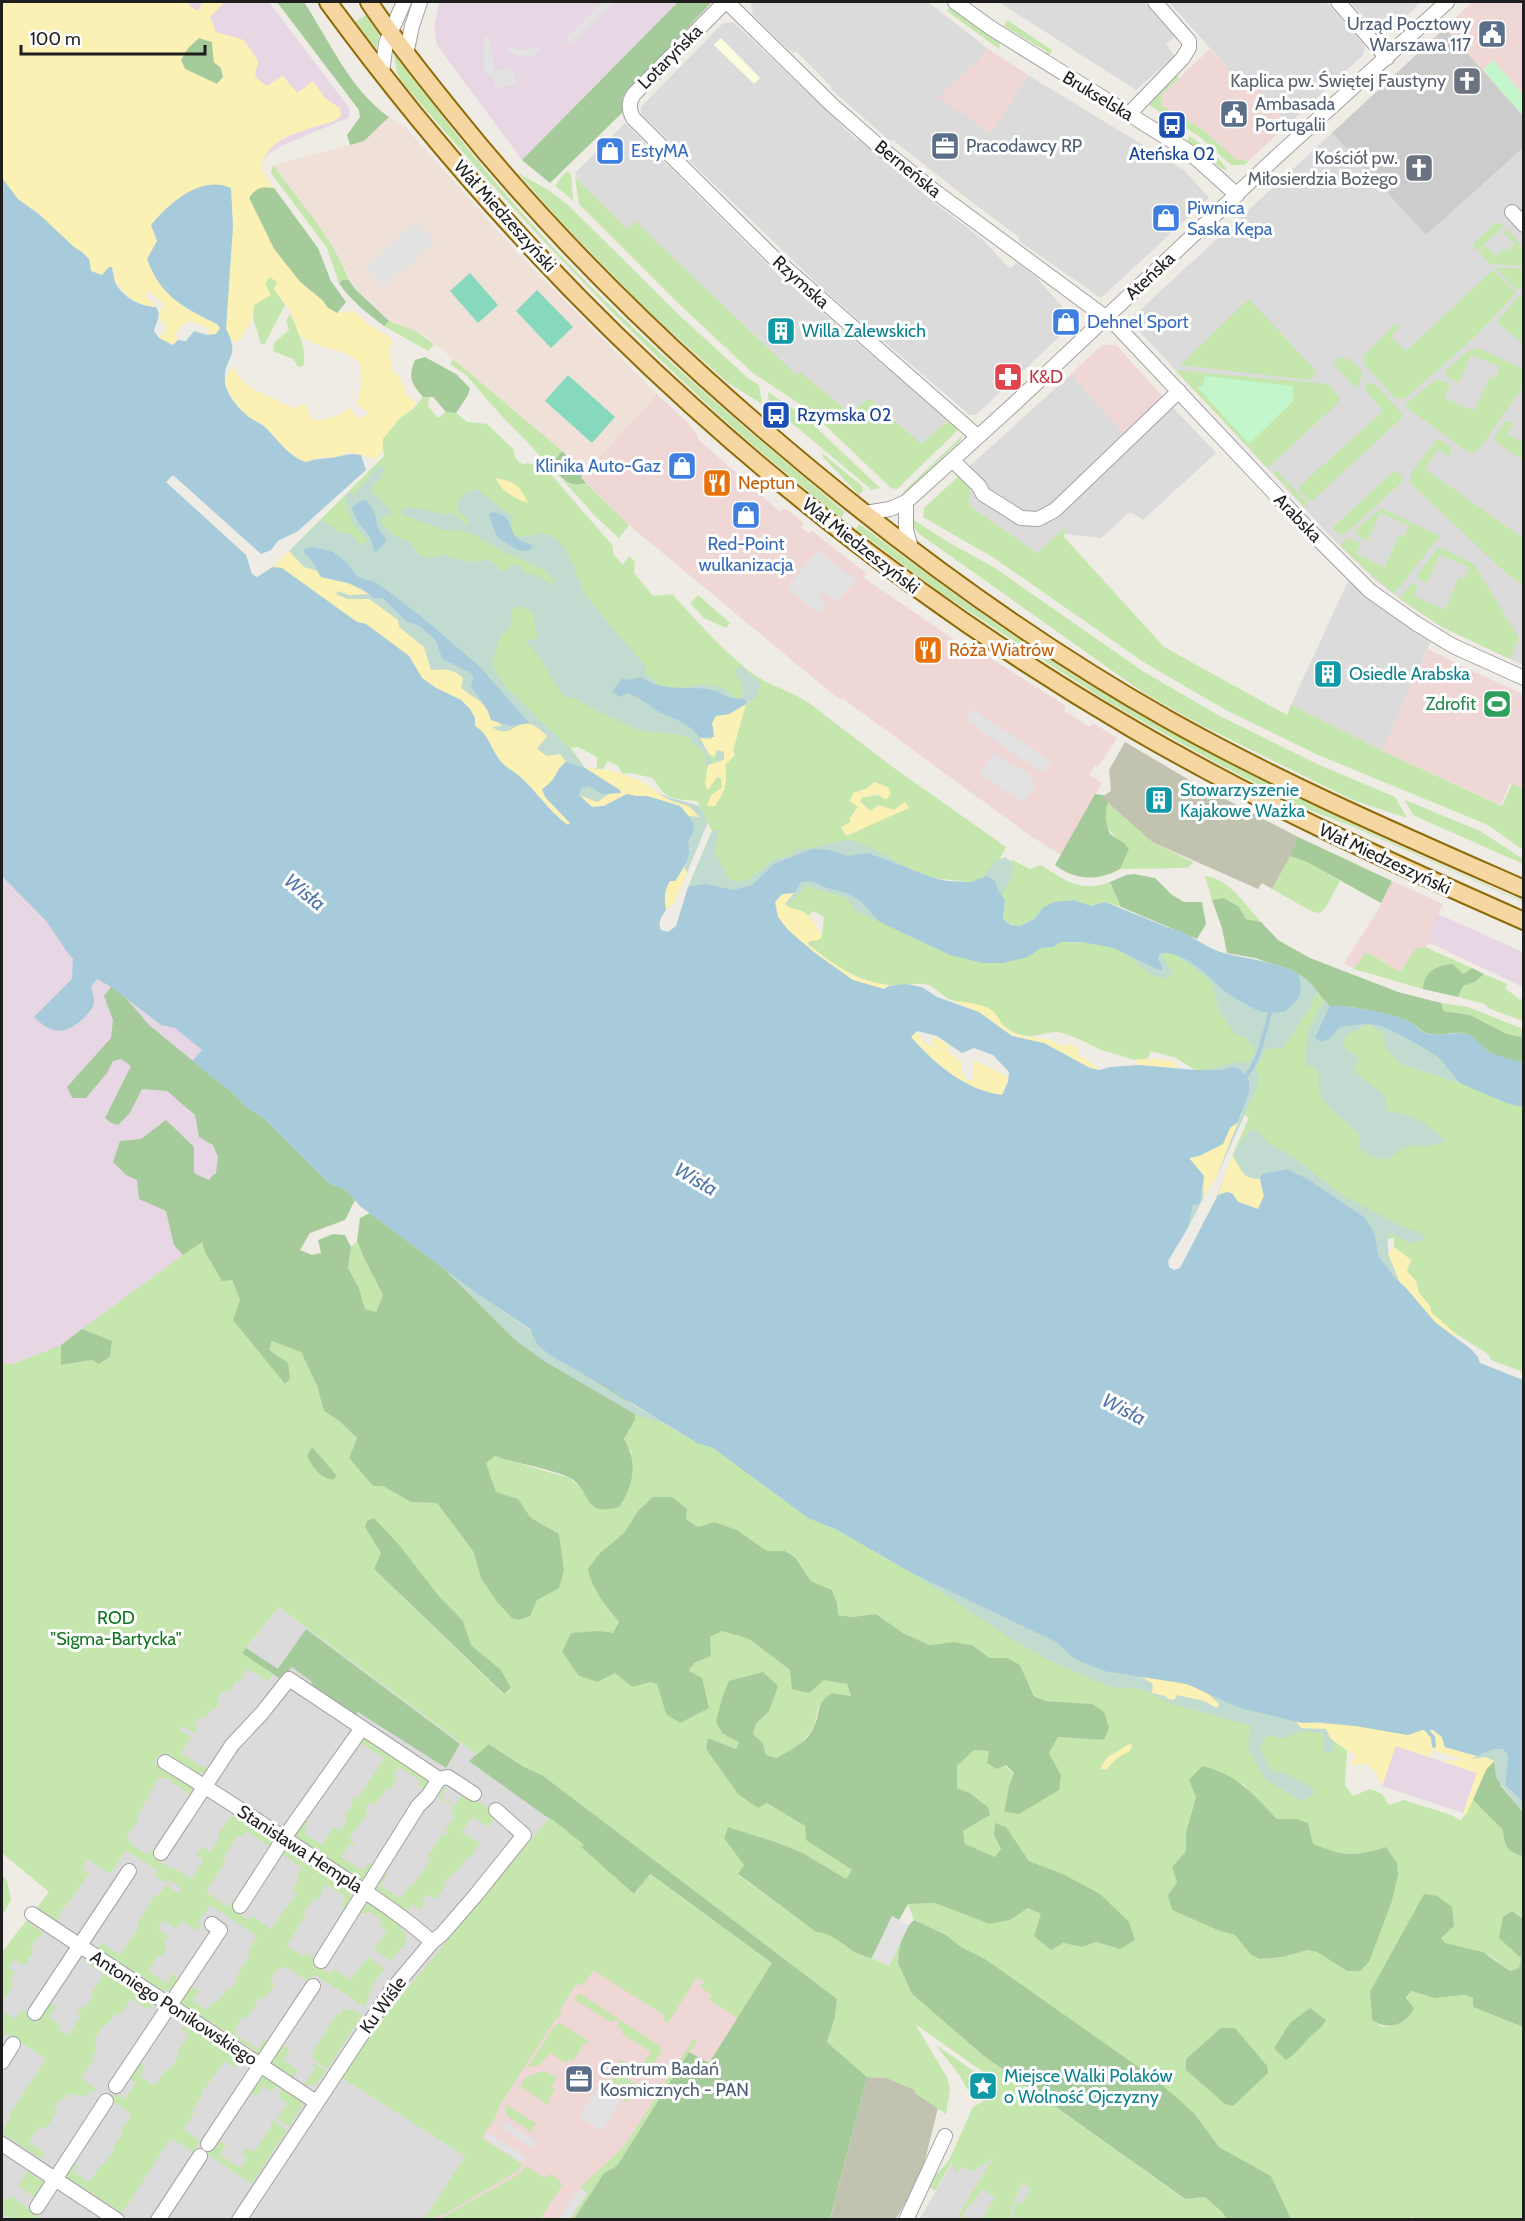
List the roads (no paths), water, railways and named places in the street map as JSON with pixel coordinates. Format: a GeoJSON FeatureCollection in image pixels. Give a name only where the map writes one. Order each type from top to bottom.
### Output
{"type":"FeatureCollection","features":[{"type":"Feature","properties":{"kind":"main road","name":"Wał Miedzeszyński"},"geometry":{"type":"LineString","coordinates":[[328,2],[460,167],[522,236],[624,340],[752,459],[880,563],[962,621],[1129,727],[1325,832],[1524,921]]}},
{"type":"Feature","properties":{"kind":"main road","name":"Wał Miedzeszyński"},"geometry":{"type":"LineString","coordinates":[[369,2],[406,54],[523,197],[603,283],[733,403],[865,513],[1022,628],[1169,720],[1318,796],[1524,889]]}},
{"type":"Feature","properties":{"kind":"street"},"geometry":{"type":"LineString","coordinates":[[382,72],[389,32],[404,2]]}},
{"type":"Feature","properties":{"kind":"street"},"geometry":{"type":"LineString","coordinates":[[406,54],[420,2]]}},
{"type":"Feature","properties":{"kind":"street","name":"Lotaryńska"},"geometry":{"type":"LineString","coordinates":[[633,118],[629,103],[634,94],[726,2]]}},
{"type":"Feature","properties":{"kind":"street","name":"Berneńska"},"geometry":{"type":"LineString","coordinates":[[726,2],[831,104],[882,149],[1037,268],[1106,316]]}},
{"type":"Feature","properties":{"kind":"street","name":"Brukselska"},"geometry":{"type":"LineString","coordinates":[[955,2],[991,28],[1188,151],[1237,195]]}},
{"type":"Feature","properties":{"kind":"street"},"geometry":{"type":"LineString","coordinates":[[1129,114],[1189,48],[1189,41],[1155,2]]}},
{"type":"Feature","properties":{"kind":"street"},"geometry":{"type":"LineString","coordinates":[[1338,2],[1387,58]]}},
{"type":"Feature","properties":{"kind":"street","name":"Ateńska"},"geometry":{"type":"LineString","coordinates":[[865,513],[891,509],[906,502],[1447,2]]}},
{"type":"Feature","properties":{"kind":"street","name":"Rzymska"},"geometry":{"type":"LineString","coordinates":[[633,118],[773,257],[977,436]]}},
{"type":"Feature","properties":{"kind":"street"},"geometry":{"type":"LineString","coordinates":[[1512,212],[1524,225]]}},
{"type":"Feature","properties":{"kind":"street","name":"Arabska"},"geometry":{"type":"LineString","coordinates":[[1106,316],[1370,591],[1453,646],[1524,678]]}},
{"type":"Feature","properties":{"kind":"street"},"geometry":{"type":"LineString","coordinates":[[952,460],[980,486],[983,494],[1011,513],[1030,520],[1038,519],[1055,510],[1179,391]]}},
{"type":"Feature","properties":{"kind":"street"},"geometry":{"type":"LineString","coordinates":[[906,502],[906,530],[911,548]]}},
{"type":"Feature","properties":{"kind":"street"},"geometry":{"type":"LineString","coordinates":[[161,1853],[232,1745],[289,1679],[440,1779]]}},
{"type":"Feature","properties":{"kind":"street"},"geometry":{"type":"LineString","coordinates":[[240,1906],[284,1838],[362,1728]]}},
{"type":"Feature","properties":{"kind":"street","name":"Stanisława Hempla"},"geometry":{"type":"LineString","coordinates":[[165,1762],[410,1922],[432,1942]]}},
{"type":"Feature","properties":{"kind":"street"},"geometry":{"type":"LineString","coordinates":[[321,1961],[418,1806],[428,1797],[440,1779],[448,1777],[474,1794]]}},
{"type":"Feature","properties":{"kind":"street","name":"Ku Wiśle"},"geometry":{"type":"LineString","coordinates":[[239,2220],[390,1992],[475,1896],[524,1835],[496,1810]]}},
{"type":"Feature","properties":{"kind":"street"},"geometry":{"type":"LineString","coordinates":[[34,2013],[129,1871]]}},
{"type":"Feature","properties":{"kind":"street","name":"Antoniego Ponikowskiego"},"geometry":{"type":"LineString","coordinates":[[32,1914],[316,2102]]}},
{"type":"Feature","properties":{"kind":"street"},"geometry":{"type":"LineString","coordinates":[[116,2086],[220,1930],[212,1924]]}},
{"type":"Feature","properties":{"kind":"street"},"geometry":{"type":"LineString","coordinates":[[158,2220],[313,1986]]}},
{"type":"Feature","properties":{"kind":"street"},"geometry":{"type":"LineString","coordinates":[[2,2062],[13,2044]]}},
{"type":"Feature","properties":{"kind":"street"},"geometry":{"type":"LineString","coordinates":[[37,2207],[106,2101]]}},
{"type":"Feature","properties":{"kind":"street"},"geometry":{"type":"LineString","coordinates":[[906,2220],[945,2136]]}},
{"type":"Feature","properties":{"kind":"street"},"geometry":{"type":"LineString","coordinates":[[2,2144],[117,2220]]}},
{"type":"Feature","properties":{"kind":"water","name":"Wisła"},"geometry":{"type":"Polygon","coordinates":[[[2,178],[18,199],[40,215],[89,259],[91,271],[102,275],[109,267],[112,267],[115,282],[127,297],[138,303],[156,307],[159,316],[154,331],[159,338],[173,345],[178,340],[186,341],[194,331],[208,335],[216,334],[220,328],[174,299],[159,283],[147,259],[157,241],[151,225],[166,208],[186,193],[208,185],[231,188],[233,226],[226,329],[232,352],[225,373],[228,392],[243,412],[264,426],[294,456],[306,462],[354,454],[361,455],[366,470],[298,531],[278,541],[271,550],[261,554],[173,475],[166,482],[246,555],[252,574],[257,577],[273,567],[282,568],[357,622],[366,624],[409,656],[422,678],[436,688],[461,700],[470,709],[475,718],[475,726],[486,736],[501,762],[524,781],[568,825],[570,823],[545,797],[542,789],[551,782],[566,762],[585,768],[620,790],[621,793],[602,794],[589,786],[581,788],[579,795],[592,807],[604,806],[627,794],[647,796],[680,806],[694,824],[693,833],[688,841],[689,852],[686,862],[675,881],[670,881],[667,888],[666,910],[660,922],[661,930],[668,932],[676,926],[688,887],[705,884],[733,890],[741,888],[752,885],[774,864],[812,849],[828,850],[848,856],[868,853],[948,881],[970,882],[987,876],[995,881],[1005,900],[1003,919],[1011,925],[1020,926],[1034,919],[1044,907],[1054,902],[1073,900],[1091,906],[1105,902],[1183,933],[1220,952],[1269,963],[1298,974],[1301,991],[1297,1000],[1284,1012],[1266,1012],[1239,1000],[1223,990],[1193,964],[1169,953],[1160,953],[1158,958],[1163,969],[1161,971],[1114,948],[1082,942],[1061,942],[1053,947],[1041,948],[1028,957],[1003,963],[982,963],[950,955],[888,926],[880,922],[860,901],[849,894],[821,886],[813,881],[801,882],[794,893],[782,894],[775,902],[778,917],[788,930],[853,980],[884,989],[889,986],[906,984],[922,987],[937,997],[979,1012],[1012,1036],[1044,1043],[1090,1068],[1099,1070],[1139,1065],[1195,1070],[1222,1070],[1233,1067],[1240,1069],[1249,1081],[1249,1093],[1238,1122],[1230,1128],[1223,1144],[1199,1156],[1189,1158],[1204,1176],[1200,1203],[1193,1205],[1188,1228],[1168,1261],[1169,1267],[1174,1270],[1180,1268],[1218,1195],[1227,1192],[1233,1194],[1238,1202],[1258,1209],[1264,1196],[1260,1179],[1262,1174],[1287,1169],[1309,1180],[1364,1217],[1374,1232],[1379,1257],[1395,1278],[1435,1322],[1472,1350],[1480,1363],[1523,1380],[1523,1802],[1505,1785],[1508,1755],[1502,1749],[1494,1749],[1477,1756],[1445,1747],[1442,1737],[1433,1730],[1422,1730],[1408,1735],[1356,1726],[1319,1722],[1303,1723],[1240,1708],[1187,1684],[1104,1671],[1075,1659],[1056,1642],[912,1573],[837,1530],[808,1518],[713,1448],[697,1443],[550,1355],[538,1345],[530,1329],[475,1292],[360,1206],[346,1190],[329,1183],[264,1118],[246,1107],[235,1095],[192,1061],[202,1050],[175,1028],[161,1025],[97,979],[91,987],[93,1006],[77,1024],[59,1031],[41,1023],[34,1017],[72,979],[73,959],[47,922],[2,876],[2,178]],[[917,1031],[911,1037],[930,1057],[963,1082],[1002,1095],[1008,1082],[1009,1072],[993,1055],[974,1048],[962,1053],[937,1036],[917,1031]]]}},
{"type":"Feature","properties":{"kind":"water"},"geometry":{"type":"Polygon","coordinates":[[[366,500],[374,510],[378,529],[387,540],[378,551],[374,552],[370,538],[353,514],[352,508],[358,502],[366,500]]]}},
{"type":"Feature","properties":{"kind":"water"},"geometry":{"type":"Polygon","coordinates":[[[492,512],[504,516],[515,535],[532,545],[532,548],[527,551],[518,550],[498,538],[489,516],[492,512]]]}},
{"type":"Feature","properties":{"kind":"water"},"geometry":{"type":"Polygon","coordinates":[[[313,547],[333,552],[345,561],[358,577],[377,583],[422,617],[480,667],[529,723],[510,726],[491,720],[488,710],[471,687],[472,674],[442,659],[436,641],[419,626],[407,622],[382,598],[374,598],[361,588],[348,583],[321,577],[311,559],[304,553],[305,549],[313,547]]]}},
{"type":"Feature","properties":{"kind":"water"},"geometry":{"type":"Polygon","coordinates":[[[642,677],[665,687],[698,688],[737,699],[742,698],[746,704],[729,714],[716,716],[712,723],[714,737],[700,738],[684,724],[635,696],[627,693],[621,697],[612,692],[622,678],[627,680],[642,677]]]}},
{"type":"Feature","properties":{"kind":"water"},"geometry":{"type":"Polygon","coordinates":[[[1336,1005],[1401,1018],[1422,1032],[1432,1035],[1461,1033],[1470,1035],[1490,1053],[1523,1063],[1523,1107],[1509,1104],[1462,1084],[1436,1056],[1410,1040],[1378,1025],[1340,1027],[1329,1039],[1321,1042],[1315,1038],[1329,1007],[1336,1005]]]}},
{"type":"Feature","properties":{"kind":"waterway"},"geometry":{"type":"LineString","coordinates":[[1246,1076],[1258,1054],[1270,1013]]}},
{"type":"Feature","properties":{"kind":"waterway"},"geometry":{"type":"LineString","coordinates":[[1424,1727],[1433,1737],[1434,1746]]}},
{"type":"Feature","properties":{"kind":"place","name":"Urząd Pocztowy Warszawa 117"},"geometry":{"type":"Point","coordinates":[1492,34]}},
{"type":"Feature","properties":{"kind":"place","name":"Kaplica pw. Świętej Faustyny"},"geometry":{"type":"Point","coordinates":[1467,81]}},
{"type":"Feature","properties":{"kind":"place","name":"Ambasada Portugalii"},"geometry":{"type":"Point","coordinates":[1234,114]}},
{"type":"Feature","properties":{"kind":"place","name":"Ateńska 02"},"geometry":{"type":"Point","coordinates":[1172,125]}},
{"type":"Feature","properties":{"kind":"place","name":"Pracodawcy RP"},"geometry":{"type":"Point","coordinates":[945,146]}},
{"type":"Feature","properties":{"kind":"place","name":"EstyMA"},"geometry":{"type":"Point","coordinates":[610,151]}},
{"type":"Feature","properties":{"kind":"place","name":"Kościół pw. Miłosierdzia Bożego"},"geometry":{"type":"Point","coordinates":[1419,168]}},
{"type":"Feature","properties":{"kind":"place","name":"Piwnica Saska Kępa"},"geometry":{"type":"Point","coordinates":[1166,218]}},
{"type":"Feature","properties":{"kind":"place","name":"Dehnel Sport"},"geometry":{"type":"Point","coordinates":[1066,322]}},
{"type":"Feature","properties":{"kind":"place","name":"Willa Zalewskich"},"geometry":{"type":"Point","coordinates":[781,331]}},
{"type":"Feature","properties":{"kind":"place","name":"K&D"},"geometry":{"type":"Point","coordinates":[1008,377]}},
{"type":"Feature","properties":{"kind":"place","name":"Rzymska 02"},"geometry":{"type":"Point","coordinates":[776,415]}},
{"type":"Feature","properties":{"kind":"place","name":"Klinika Auto-Gaz"},"geometry":{"type":"Point","coordinates":[682,466]}},
{"type":"Feature","properties":{"kind":"place","name":"Neptun"},"geometry":{"type":"Point","coordinates":[717,483]}},
{"type":"Feature","properties":{"kind":"place","name":"Red-Point wulkanizacja"},"geometry":{"type":"Point","coordinates":[746,515]}},
{"type":"Feature","properties":{"kind":"place","name":"Róża Wiatrów"},"geometry":{"type":"Point","coordinates":[928,650]}},
{"type":"Feature","properties":{"kind":"place","name":"Osiedle Arabska"},"geometry":{"type":"Point","coordinates":[1328,674]}},
{"type":"Feature","properties":{"kind":"place","name":"Zdrofit"},"geometry":{"type":"Point","coordinates":[1497,704]}},
{"type":"Feature","properties":{"kind":"place","name":"Stowarzyszenie Kajakowe Ważka"},"geometry":{"type":"Point","coordinates":[1159,800]}},
{"type":"Feature","properties":{"kind":"place","name":"Centrum Badań Kosmicznych - PAN"},"geometry":{"type":"Point","coordinates":[579,2079]}},
{"type":"Feature","properties":{"kind":"place","name":"Miejsce Walki Polaków o Wolność Ojczyzny"},"geometry":{"type":"Point","coordinates":[983,2086]}},
{"type":"Feature","properties":{"kind":"park label","name":"ROD \"Sigma-Bartycka\""},"geometry":{"type":"Point","coordinates":[116,1628]}}]}
